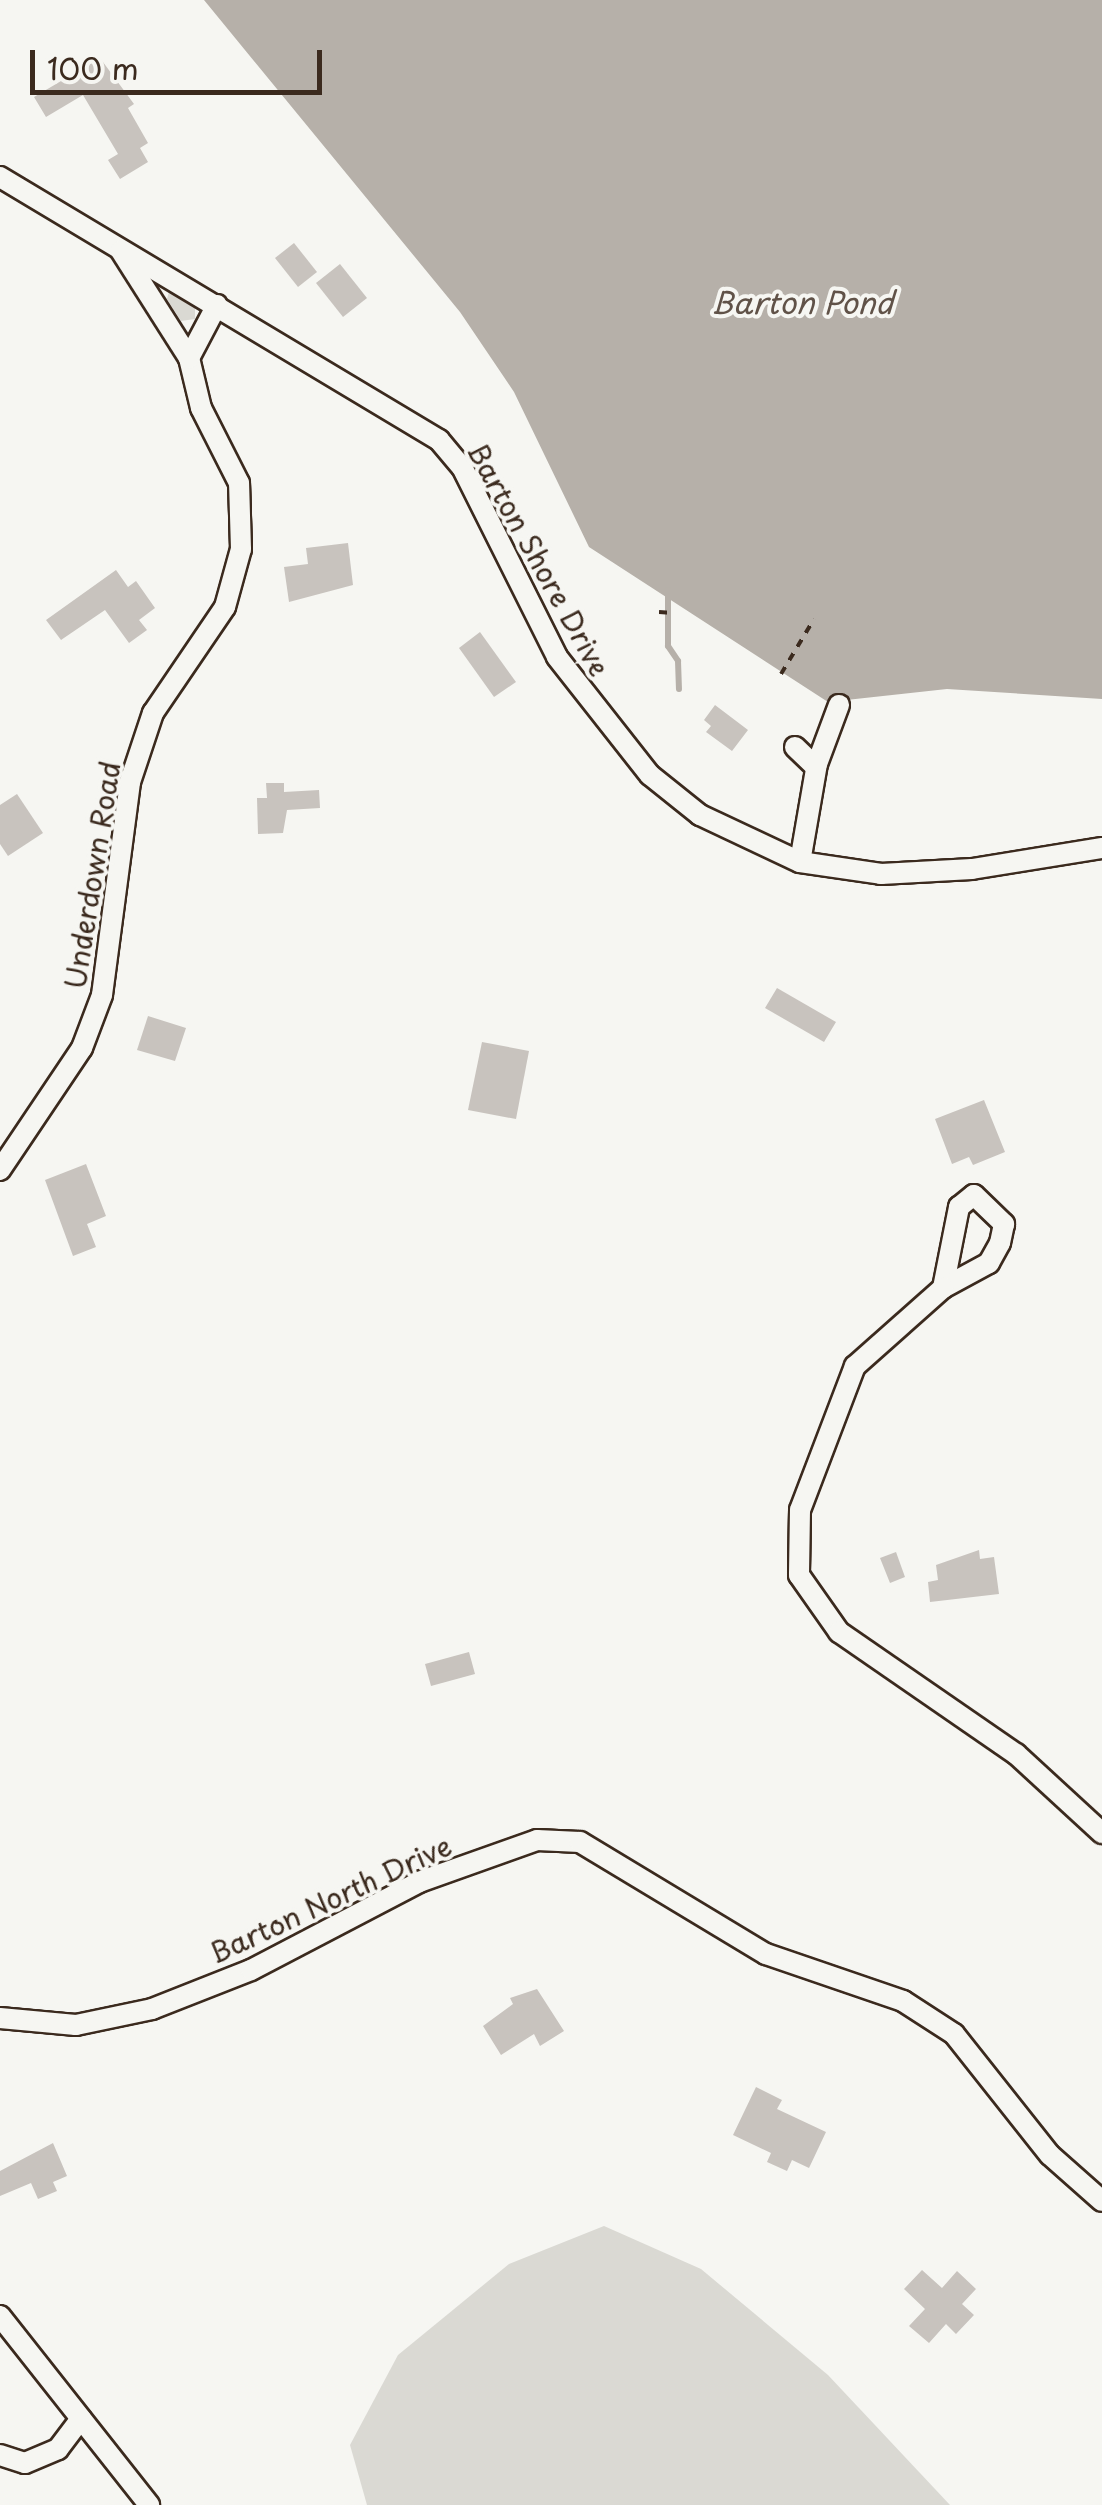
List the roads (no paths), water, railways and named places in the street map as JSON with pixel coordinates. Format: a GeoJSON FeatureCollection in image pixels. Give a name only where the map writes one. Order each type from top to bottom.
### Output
{"type":"FeatureCollection","features":[{"type":"Feature","properties":{"kind":"street","name":"Barton Shore Drive"},"geometry":{"type":"LineString","coordinates":[[0,178],[117,244],[439,440],[462,466],[556,658],[600,718],[650,775],[700,815],[800,862],[900,873],[972,869],[1102,848]]}},
{"type":"Feature","properties":{"kind":"street","name":"Underdown Road"},"geometry":{"type":"LineString","coordinates":[[0,1170],[82,1048],[102,995],[130,782],[152,713],[225,607],[236,577],[239,483],[202,408],[188,358],[117,244]]}},
{"type":"Feature","properties":{"kind":"street"},"geometry":{"type":"LineString","coordinates":[[188,358],[217,305]]}},
{"type":"Feature","properties":{"kind":"street"},"geometry":{"type":"LineString","coordinates":[[800,862],[816,767],[839,705]]}},
{"type":"Feature","properties":{"kind":"street"},"geometry":{"type":"LineString","coordinates":[[795,746],[816,767]]}},
{"type":"Feature","properties":{"kind":"street"},"geometry":{"type":"LineString","coordinates":[[942,1288],[856,1366],[800,1510],[800,1575],[839,1632],[1016,1754],[1102,1833]]}},
{"type":"Feature","properties":{"kind":"street","name":"Barton North Drive"},"geometry":{"type":"LineString","coordinates":[[0,2018],[76,2024],[152,2009],[251,1970],[419,1882],[537,1840],[580,1842],[766,1954],[903,2002],[954,2034],[1050,2154],[1102,2201]]}},
{"type":"Feature","properties":{"kind":"street"},"geometry":{"type":"LineString","coordinates":[[0,2316],[149,2505]]}},
{"type":"Feature","properties":{"kind":"street"},"geometry":{"type":"LineString","coordinates":[[0,2455],[25,2464],[58,2449],[82,2419]]}},
{"type":"Feature","properties":{"kind":"water","name":"Barton Pond"},"geometry":{"type":"Polygon","coordinates":[[[204,0],[1102,0],[1102,699],[947,689],[828,702],[589,547],[514,392],[460,312],[204,0]]]}},
{"type":"Feature","properties":{"kind":"waterway"},"geometry":{"type":"LineString","coordinates":[[668,590],[668,646],[678,661],[679,689]]}}]}
